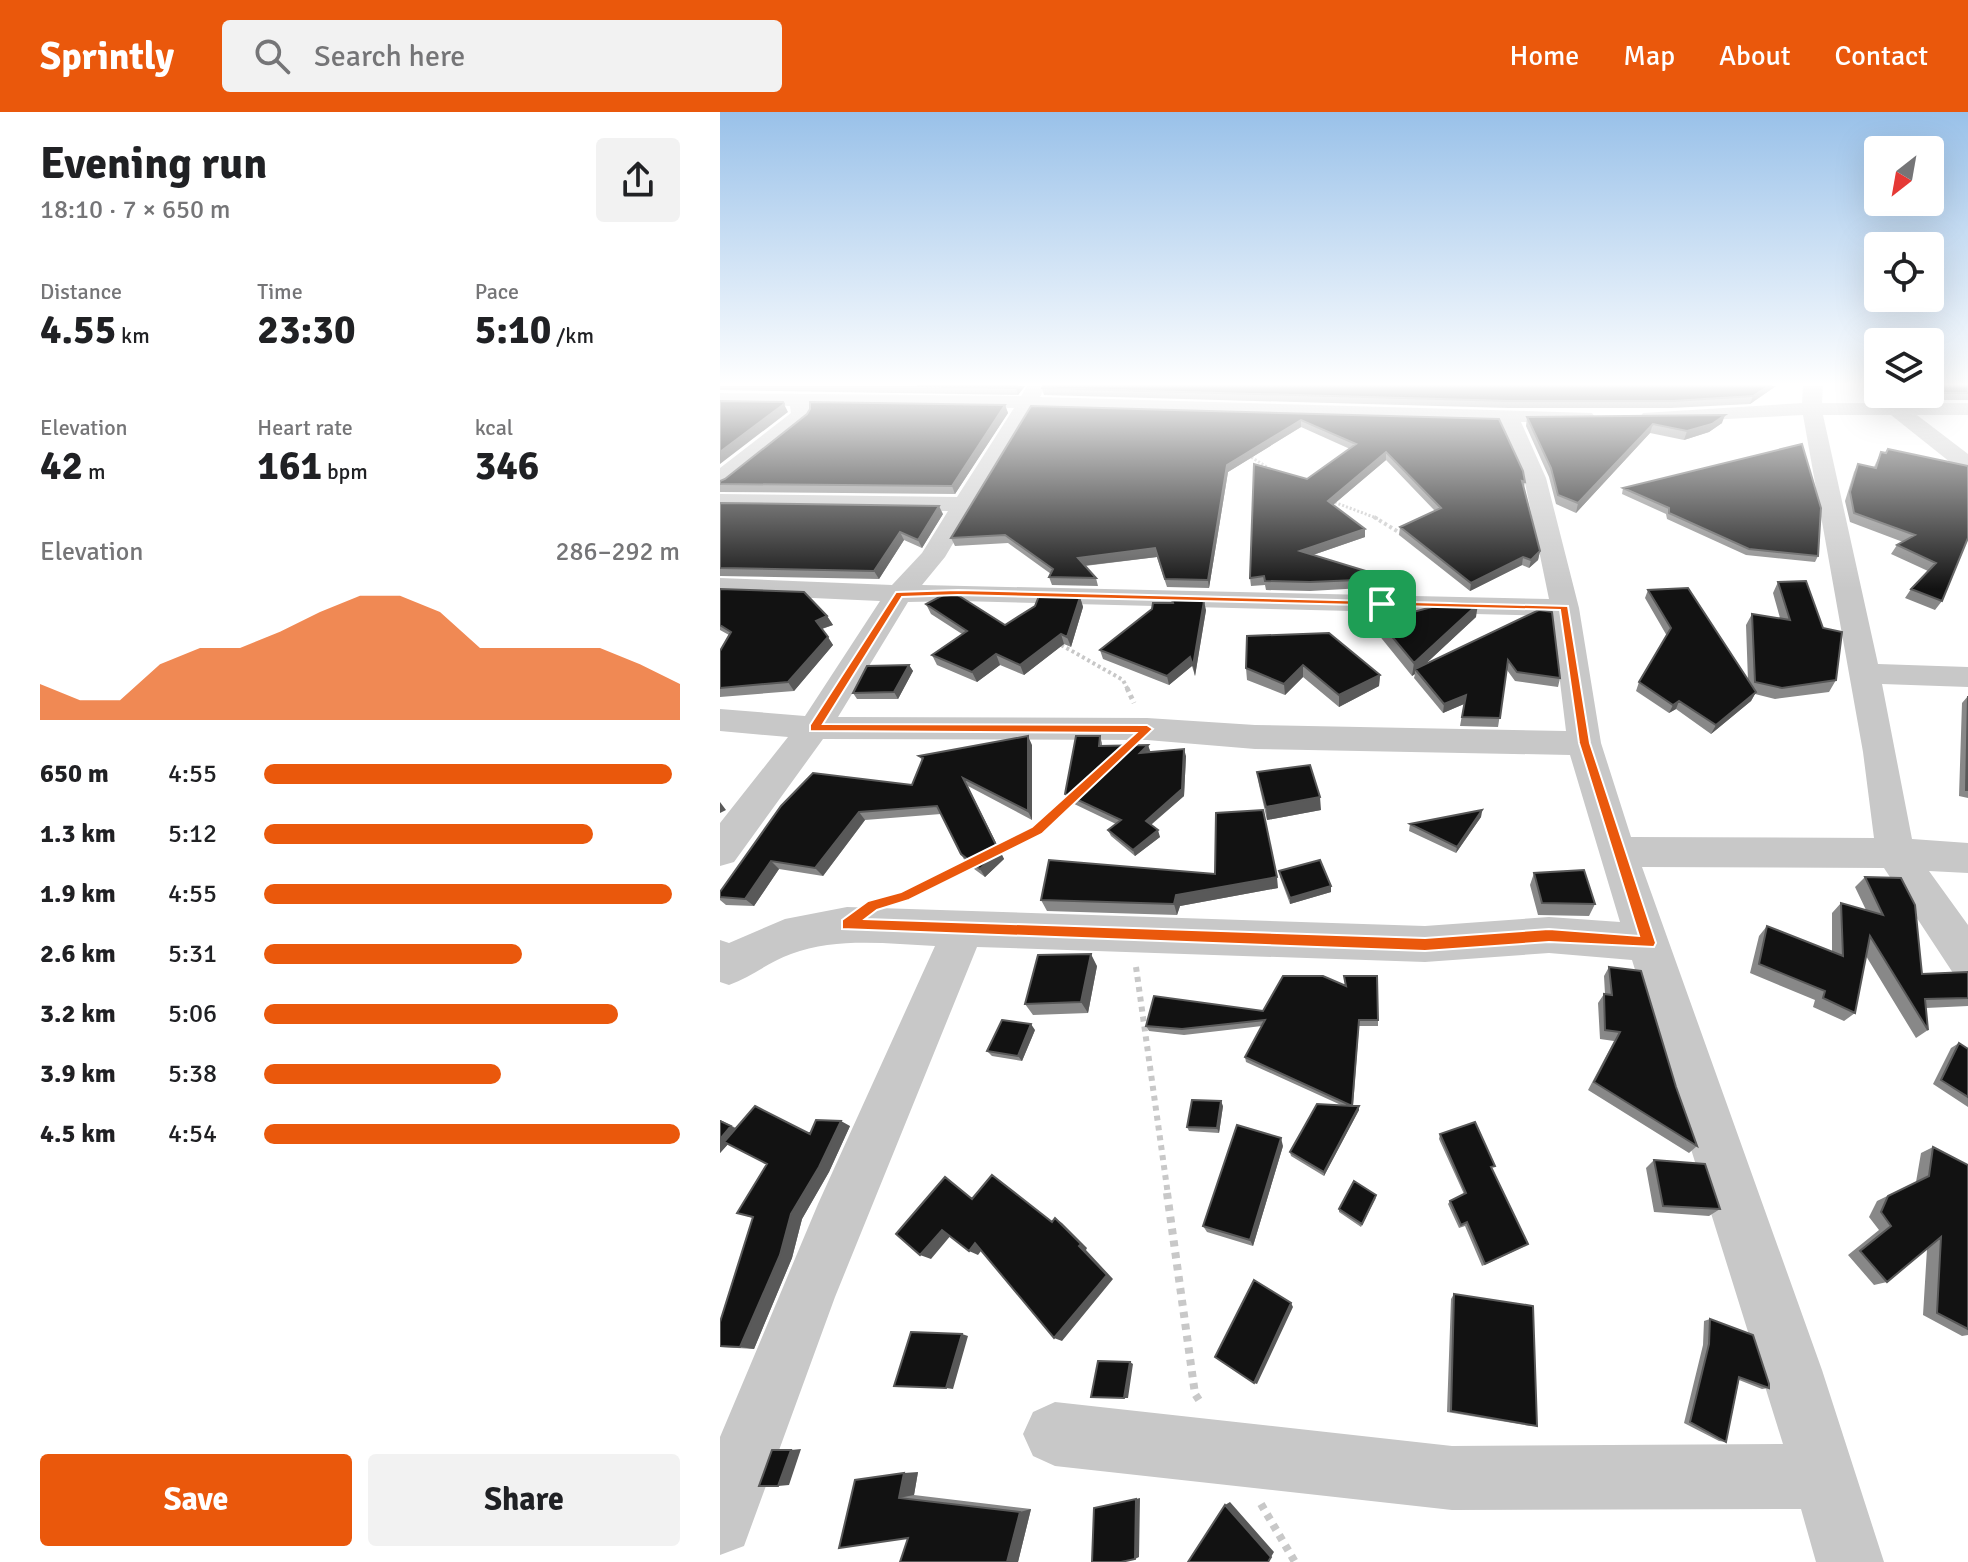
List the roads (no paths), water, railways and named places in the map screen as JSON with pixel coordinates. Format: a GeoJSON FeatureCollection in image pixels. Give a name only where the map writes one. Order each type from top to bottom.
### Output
{"type":"FeatureCollection","features":[{"type":"Feature","properties":{"kind":"street"},"geometry":{"type":"LineString","coordinates":[[720,480],[751,454]]}},
{"type":"Feature","properties":{"kind":"street"},"geometry":{"type":"LineString","coordinates":[[720,851],[814,728],[899,594],[932,557],[994,454]]}},
{"type":"Feature","properties":{"kind":"street"},"geometry":{"type":"LineString","coordinates":[[1524,454],[1535,478],[1565,608],[1584,743],[1617,852],[1792,1370],[1850,1562]]}},
{"type":"Feature","properties":{"kind":"street"},"geometry":{"type":"LineString","coordinates":[[1823,454],[1880,752],[1895,853],[1968,960]]}},
{"type":"Feature","properties":{"kind":"street"},"geometry":{"type":"LineString","coordinates":[[720,501],[962,504]]}},
{"type":"Feature","properties":{"kind":"street"},"geometry":{"type":"LineString","coordinates":[[720,586],[899,594],[1565,608]]}},
{"type":"Feature","properties":{"kind":"street"},"geometry":{"type":"LineString","coordinates":[[1865,674],[1968,677]]}},
{"type":"Feature","properties":{"kind":"street"},"geometry":{"type":"LineString","coordinates":[[720,720],[814,728],[1147,729],[1255,737],[1584,743]]}},
{"type":"Feature","properties":{"kind":"street"},"geometry":{"type":"LineString","coordinates":[[1617,852],[1895,853],[1968,858]]}},
{"type":"Feature","properties":{"kind":"street"},"geometry":{"type":"LineString","coordinates":[[720,959],[729,966],[762,945],[809,929],[847,925],[1425,944],[1549,935],[1649,943]]}},
{"type":"Feature","properties":{"kind":"street"},"geometry":{"type":"LineString","coordinates":[[720,1522],[768,1391],[851,1184],[964,929]]}},
{"type":"Feature","properties":{"kind":"street"},"geometry":{"type":"LineString","coordinates":[[1055,1434],[1452,1478],[1825,1476]]}}]}
